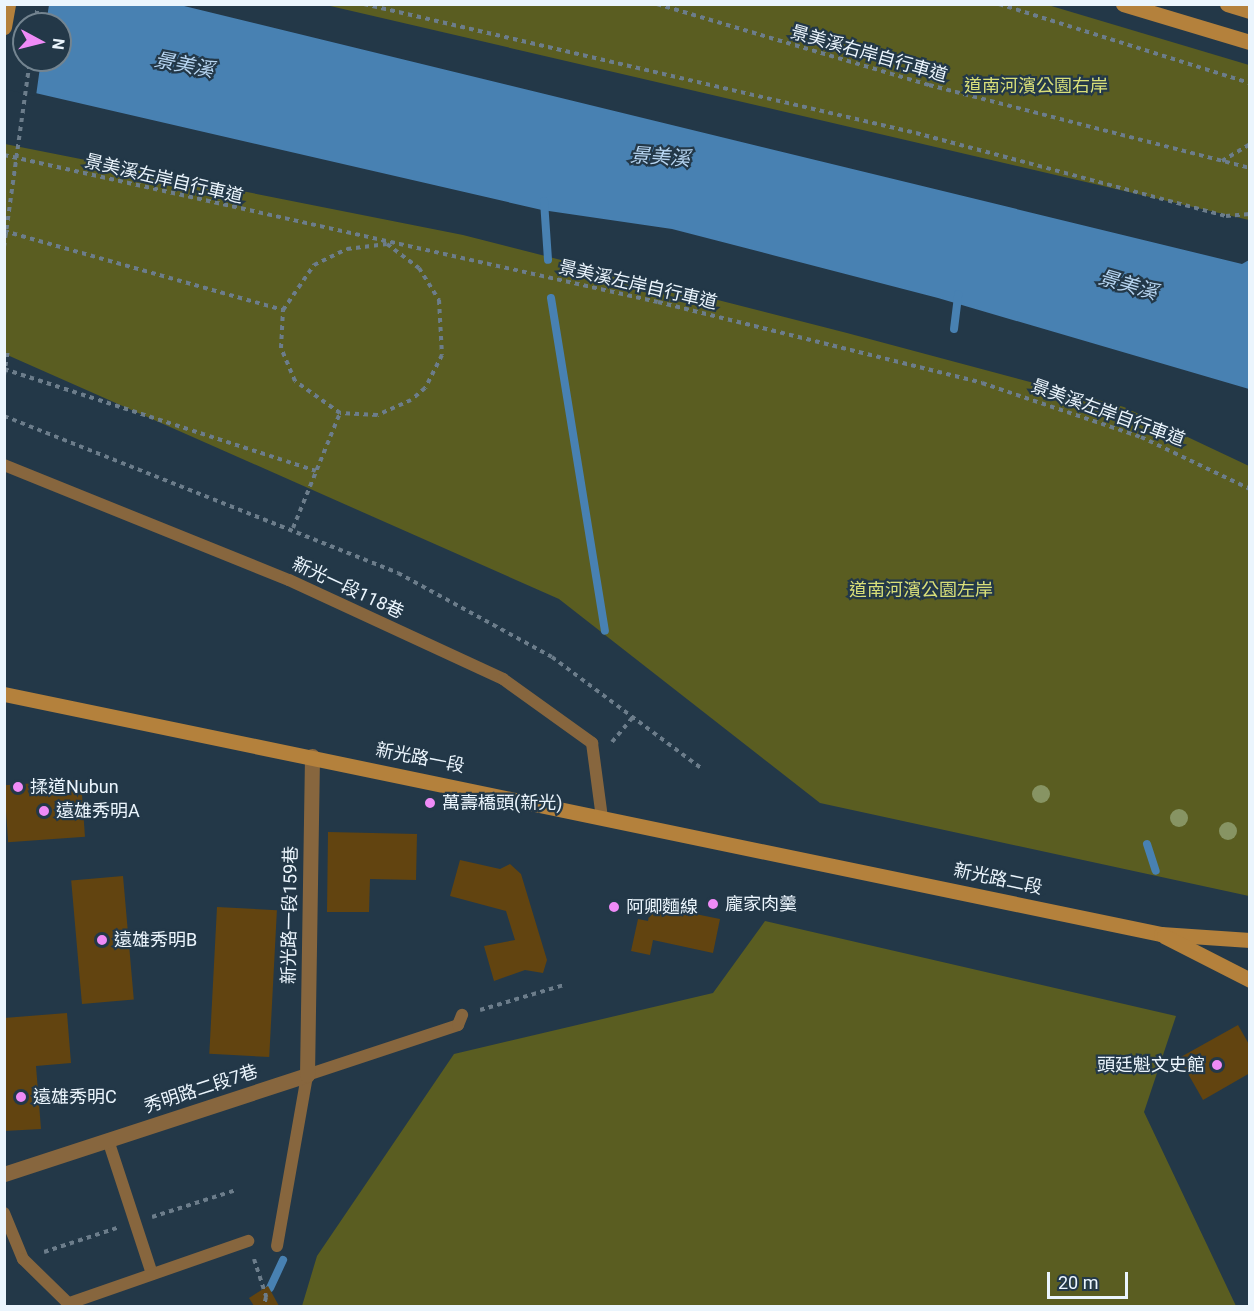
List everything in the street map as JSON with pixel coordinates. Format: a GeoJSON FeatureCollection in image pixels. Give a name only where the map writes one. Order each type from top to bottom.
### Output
{"type":"FeatureCollection","features":[{"type":"Feature","properties":{"kind":"street"},"geometry":{"type":"LineString","coordinates":[[4,27],[8,4]]}},
{"type":"Feature","properties":{"kind":"street"},"geometry":{"type":"LineString","coordinates":[[1123,4],[1250,42]]}},
{"type":"Feature","properties":{"kind":"street"},"geometry":{"type":"LineString","coordinates":[[1227,4],[1250,11]]}},
{"type":"Feature","properties":{"kind":"street","name":"新光路一段"},"geometry":{"type":"LineString","coordinates":[[4,694],[312,756],[602,818],[827,861]]}},
{"type":"Feature","properties":{"kind":"street","name":"新光路一段159巷"},"geometry":{"type":"LineString","coordinates":[[307,1075],[312,756]]}},
{"type":"Feature","properties":{"kind":"street","name":"新光路二段"},"geometry":{"type":"LineString","coordinates":[[827,861],[1161,934],[1250,940]]}},
{"type":"Feature","properties":{"kind":"street","name":"新光路二段"},"geometry":{"type":"LineString","coordinates":[[1161,934],[1250,980]]}},
{"type":"Feature","properties":{"kind":"street","name":"秀明路二段7巷"},"geometry":{"type":"LineString","coordinates":[[4,1174],[307,1075]]}},
{"type":"Feature","properties":{"kind":"lane","name":"新光一段118巷"},"geometry":{"type":"LineString","coordinates":[[4,465],[289,580],[503,679],[592,743],[602,818]]}},
{"type":"Feature","properties":{"kind":"lane"},"geometry":{"type":"LineString","coordinates":[[307,1075],[458,1025],[462,1015]]}},
{"type":"Feature","properties":{"kind":"lane","name":"新光路一段159巷"},"geometry":{"type":"LineString","coordinates":[[277,1246],[307,1075]]}},
{"type":"Feature","properties":{"kind":"lane"},"geometry":{"type":"LineString","coordinates":[[108,1140],[152,1274]]}},
{"type":"Feature","properties":{"kind":"lane"},"geometry":{"type":"LineString","coordinates":[[4,1213],[23,1258],[69,1305],[248,1241]]}},
{"type":"Feature","properties":{"kind":"path"},"geometry":{"type":"LineString","coordinates":[[364,4],[916,132],[1226,216],[1250,214]]}},
{"type":"Feature","properties":{"kind":"path","name":"景美溪右岸自行車道"},"geometry":{"type":"LineString","coordinates":[[657,4],[929,86],[1250,168]]}},
{"type":"Feature","properties":{"kind":"path"},"geometry":{"type":"LineString","coordinates":[[999,4],[1250,84]]}},
{"type":"Feature","properties":{"kind":"path"},"geometry":{"type":"LineString","coordinates":[[4,247],[28,72]]}},
{"type":"Feature","properties":{"kind":"path"},"geometry":{"type":"LineString","coordinates":[[1222,161],[1250,144]]}},
{"type":"Feature","properties":{"kind":"path","name":"景美溪左岸自行車道"},"geometry":{"type":"LineString","coordinates":[[4,155],[387,244],[658,302],[982,383],[1141,437],[1250,489]]}},
{"type":"Feature","properties":{"kind":"path"},"geometry":{"type":"LineString","coordinates":[[4,231],[282,310]]}},
{"type":"Feature","properties":{"kind":"path"},"geometry":{"type":"LineString","coordinates":[[387,244],[419,268],[439,300],[442,355],[425,388],[411,400],[377,415],[340,413],[295,381],[281,348],[282,310],[314,265],[347,249],[387,244]]}},
{"type":"Feature","properties":{"kind":"path"},"geometry":{"type":"LineString","coordinates":[[4,375],[8,349]]}},
{"type":"Feature","properties":{"kind":"path"},"geometry":{"type":"LineString","coordinates":[[4,369],[316,471]]}},
{"type":"Feature","properties":{"kind":"path"},"geometry":{"type":"LineString","coordinates":[[293,528],[340,413]]}},
{"type":"Feature","properties":{"kind":"path"},"geometry":{"type":"LineString","coordinates":[[4,416],[293,528],[398,573],[552,657],[701,768]]}},
{"type":"Feature","properties":{"kind":"path"},"geometry":{"type":"LineString","coordinates":[[611,743],[634,716]]}},
{"type":"Feature","properties":{"kind":"path"},"geometry":{"type":"LineString","coordinates":[[462,1015],[564,985]]}},
{"type":"Feature","properties":{"kind":"path"},"geometry":{"type":"LineString","coordinates":[[248,1241],[266,1298],[264,1306]]}},
{"type":"Feature","properties":{"kind":"green space","name":"道南河濱公園右岸"},"geometry":{"type":"Polygon","coordinates":[[[326,5],[1048,5],[1249,65],[1249,220],[326,5]]]}},
{"type":"Feature","properties":{"kind":"green space","name":"道南河濱公園左岸"},"geometry":{"type":"Polygon","coordinates":[[[5,144],[463,235],[847,333],[1124,407],[1249,466],[1249,896],[820,803],[559,599],[5,354],[5,144]]]}},
{"type":"Feature","properties":{"kind":"green space"},"geometry":{"type":"Polygon","coordinates":[[[765,921],[1176,1016],[1144,1112],[1236,1306],[302,1306],[317,1256],[454,1054],[713,993],[765,921]]]}},
{"type":"Feature","properties":{"kind":"water","name":"景美溪"},"geometry":{"type":"Polygon","coordinates":[[[5,5],[180,5],[1242,264],[1249,260],[1249,389],[938,298],[672,229],[542,210],[5,86],[5,5]]]}},
{"type":"Feature","properties":{"kind":"pier"},"geometry":{"type":"Polygon","coordinates":[[[5,5],[49,5],[48,12],[12,12],[12,72],[39,72],[36,96],[4,89],[5,5]]]}},
{"type":"Feature","properties":{"kind":"building","name":"遠雄秀明A"},"geometry":{"type":"Polygon","coordinates":[[[81,780],[85,837],[8,842],[4,785],[81,780]]]}},
{"type":"Feature","properties":{"kind":"building"},"geometry":{"type":"Polygon","coordinates":[[[328,832],[417,834],[416,880],[370,879],[369,912],[327,912],[328,832]]]}},
{"type":"Feature","properties":{"kind":"building"},"geometry":{"type":"Polygon","coordinates":[[[460,860],[500,869],[510,864],[521,874],[547,960],[543,973],[525,970],[494,981],[484,946],[515,940],[506,911],[450,896],[460,860]]]}},
{"type":"Feature","properties":{"kind":"building","name":"遠雄秀明B"},"geometry":{"type":"Polygon","coordinates":[[[123,876],[134,1000],[82,1004],[71,881],[123,876]]]}},
{"type":"Feature","properties":{"kind":"building"},"geometry":{"type":"Polygon","coordinates":[[[651,905],[720,919],[713,953],[653,940],[650,955],[631,951],[638,919],[648,921],[651,905]]]}},
{"type":"Feature","properties":{"kind":"building"},"geometry":{"type":"Polygon","coordinates":[[[217,907],[277,910],[269,1057],[209,1054],[217,907]]]}},
{"type":"Feature","properties":{"kind":"building","name":"遠雄秀明C"},"geometry":{"type":"Polygon","coordinates":[[[67,1013],[71,1063],[36,1066],[41,1129],[4,1131],[4,1018],[67,1013]]]}},
{"type":"Feature","properties":{"kind":"building","name":"頭廷魁文史館"},"geometry":{"type":"Polygon","coordinates":[[[1238,1025],[1250,1046],[1250,1073],[1203,1100],[1179,1058],[1238,1025]]]}},
{"type":"Feature","properties":{"kind":"building"},"geometry":{"type":"Polygon","coordinates":[[[268,1286],[279,1306],[254,1306],[249,1298],[268,1286]]]}},
{"type":"Feature","properties":{"kind":"waterway"},"geometry":{"type":"LineString","coordinates":[[544,201],[548,260]]}},
{"type":"Feature","properties":{"kind":"waterway"},"geometry":{"type":"LineString","coordinates":[[954,329],[958,294]]}},
{"type":"Feature","properties":{"kind":"waterway"},"geometry":{"type":"LineString","coordinates":[[551,298],[605,631]]}},
{"type":"Feature","properties":{"kind":"waterway"},"geometry":{"type":"LineString","coordinates":[[1147,844],[1156,871]]}},
{"type":"Feature","properties":{"kind":"waterway"},"geometry":{"type":"LineString","coordinates":[[270,1288],[283,1260]]}},
{"type":"Feature","properties":{"kind":"place","name":"揉道Nubun"},"geometry":{"type":"Point","coordinates":[18,787]}},
{"type":"Feature","properties":{"kind":"place","name":"萬壽橋頭(新光)"},"geometry":{"type":"Point","coordinates":[430,803]}},
{"type":"Feature","properties":{"kind":"place","name":"遠雄秀明A"},"geometry":{"type":"Point","coordinates":[44,811]}},
{"type":"Feature","properties":{"kind":"place","name":"龐家肉羹"},"geometry":{"type":"Point","coordinates":[713,904]}},
{"type":"Feature","properties":{"kind":"place","name":"阿卿麵線"},"geometry":{"type":"Point","coordinates":[614,907]}},
{"type":"Feature","properties":{"kind":"place","name":"遠雄秀明B"},"geometry":{"type":"Point","coordinates":[102,940]}},
{"type":"Feature","properties":{"kind":"place","name":"頭廷魁文史館"},"geometry":{"type":"Point","coordinates":[1217,1065]}},
{"type":"Feature","properties":{"kind":"place","name":"遠雄秀明C"},"geometry":{"type":"Point","coordinates":[21,1097]}}]}
